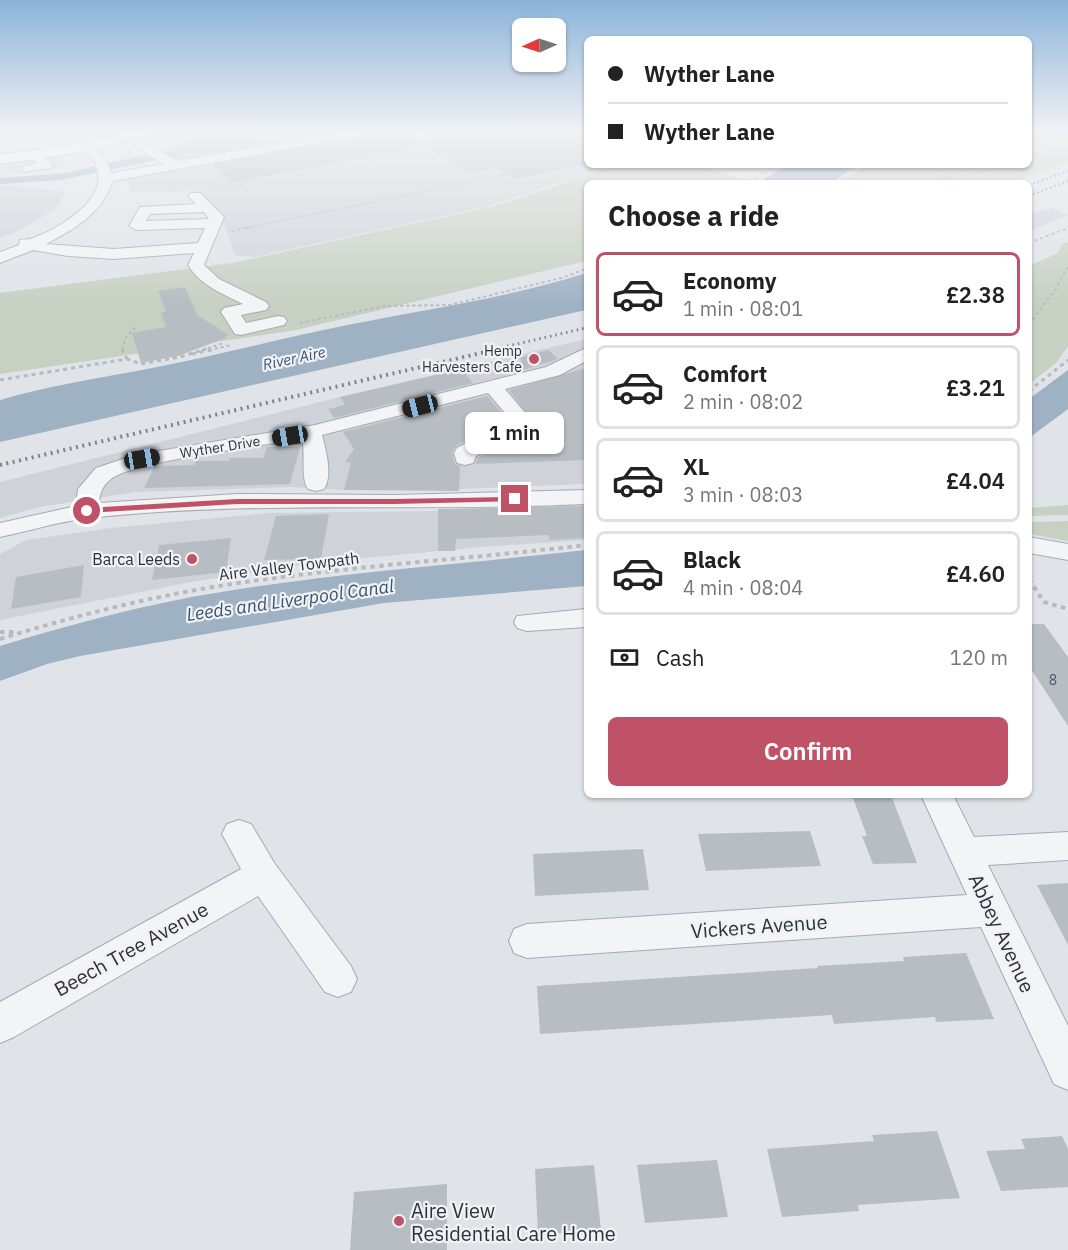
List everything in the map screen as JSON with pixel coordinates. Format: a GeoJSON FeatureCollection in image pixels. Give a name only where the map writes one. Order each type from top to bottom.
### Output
{"type":"FeatureCollection","features":[{"type":"Feature","properties":{"kind":"street"},"geometry":{"type":"LineString","coordinates":[[0,258],[26,243],[68,225],[98,201],[104,192],[100,188]]}},
{"type":"Feature","properties":{"kind":"street"},"geometry":{"type":"LineString","coordinates":[[195,196],[217,217],[197,267],[213,282],[261,306],[230,312],[241,330],[286,323]]}},
{"type":"Feature","properties":{"kind":"street"},"geometry":{"type":"LineString","coordinates":[[26,243],[31,236],[75,203]]}},
{"type":"Feature","properties":{"kind":"street"},"geometry":{"type":"LineString","coordinates":[[207,208],[146,210],[136,226],[210,234]]}},
{"type":"Feature","properties":{"kind":"street"},"geometry":{"type":"LineString","coordinates":[[68,225],[66,233],[71,238],[89,243]]}},
{"type":"Feature","properties":{"kind":"street"},"geometry":{"type":"LineString","coordinates":[[0,249],[26,243],[181,244],[210,234]]}},
{"type":"Feature","properties":{"kind":"street"},"geometry":{"type":"LineString","coordinates":[[0,239],[60,251],[164,252],[210,234]]}},
{"type":"Feature","properties":{"kind":"street","name":"Wyther Drive"},"geometry":{"type":"LineString","coordinates":[[87,511],[89,489],[104,473],[142,459],[311,432],[493,387],[553,370],[584,355]]}},
{"type":"Feature","properties":{"kind":"street"},"geometry":{"type":"LineString","coordinates":[[465,458],[465,453],[508,430],[516,414],[493,387]]}},
{"type":"Feature","properties":{"kind":"street"},"geometry":{"type":"LineString","coordinates":[[311,432],[316,451],[316,484]]}},
{"type":"Feature","properties":{"kind":"street"},"geometry":{"type":"LineString","coordinates":[[0,530],[87,511],[237,501],[395,502],[584,497]]}},
{"type":"Feature","properties":{"kind":"street"},"geometry":{"type":"LineString","coordinates":[[1036,546],[1068,552]]}},
{"type":"Feature","properties":{"kind":"street"},"geometry":{"type":"LineString","coordinates":[[526,622],[584,618]]}},
{"type":"Feature","properties":{"kind":"street","name":"Abbey Avenue"},"geometry":{"type":"LineString","coordinates":[[938,798],[1068,1070]]}},
{"type":"Feature","properties":{"kind":"street"},"geometry":{"type":"LineString","coordinates":[[239,834],[263,875],[338,979]]}},
{"type":"Feature","properties":{"kind":"street"},"geometry":{"type":"LineString","coordinates":[[964,852],[1068,846]]}},
{"type":"Feature","properties":{"kind":"street","name":"Beech Tree Avenue"},"geometry":{"type":"LineString","coordinates":[[0,1023],[263,875]]}},
{"type":"Feature","properties":{"kind":"street","name":"Vickers Avenue"},"geometry":{"type":"LineString","coordinates":[[527,941],[992,910]]}},
{"type":"Feature","properties":{"kind":"path"},"geometry":{"type":"LineString","coordinates":[[210,234],[435,188]]}},
{"type":"Feature","properties":{"kind":"path"},"geometry":{"type":"LineString","coordinates":[[1032,242],[1068,228]]}},
{"type":"Feature","properties":{"kind":"path"},"geometry":{"type":"LineString","coordinates":[[1032,320],[1055,290],[1068,267]]}},
{"type":"Feature","properties":{"kind":"path"},"geometry":{"type":"LineString","coordinates":[[286,323],[385,306],[450,305],[561,278],[584,270]]}},
{"type":"Feature","properties":{"kind":"path"},"geometry":{"type":"LineString","coordinates":[[127,359],[122,351],[123,342],[126,334],[136,327]]}},
{"type":"Feature","properties":{"kind":"path"},"geometry":{"type":"LineString","coordinates":[[0,380],[127,359],[141,364],[180,357],[233,340],[241,330]]}},
{"type":"Feature","properties":{"kind":"path"},"geometry":{"type":"LineString","coordinates":[[1032,389],[1068,360]]}},
{"type":"Feature","properties":{"kind":"path","name":"Aire Valley Towpath"},"geometry":{"type":"LineString","coordinates":[[0,639],[207,588],[374,567],[584,545]]}},
{"type":"Feature","properties":{"kind":"path"},"geometry":{"type":"LineString","coordinates":[[1032,584],[1044,602],[1068,609]]}},
{"type":"Feature","properties":{"kind":"path"},"geometry":{"type":"LineString","coordinates":[[0,632],[22,632]]}},
{"type":"Feature","properties":{"kind":"shaded area"},"geometry":{"type":"Polygon","coordinates":[[[0,188],[66,192],[54,210],[14,233],[0,238],[0,188]]]}},
{"type":"Feature","properties":{"kind":"shaded area"},"geometry":{"type":"Polygon","coordinates":[[[129,188],[541,188],[485,207],[254,257],[235,255],[222,219],[194,191],[130,193],[129,188]]]}},
{"type":"Feature","properties":{"kind":"shaded area"},"geometry":{"type":"Polygon","coordinates":[[[1051,208],[1068,215],[1032,230],[1032,213],[1051,208]]]}},
{"type":"Feature","properties":{"kind":"shaded area"},"geometry":{"type":"Polygon","coordinates":[[[584,339],[584,484],[459,489],[344,490],[293,487],[136,492],[39,507],[0,518],[0,482],[340,397],[584,339]]]}},
{"type":"Feature","properties":{"kind":"shaded area"},"geometry":{"type":"Polygon","coordinates":[[[584,505],[584,540],[321,562],[191,582],[0,620],[0,554],[26,540],[111,528],[268,513],[438,511],[584,505]]]}},
{"type":"Feature","properties":{"kind":"green space"},"geometry":{"type":"Polygon","coordinates":[[[548,188],[584,188],[584,261],[296,330],[0,374],[0,293],[232,263],[496,206],[548,188]]]}},
{"type":"Feature","properties":{"kind":"green space"},"geometry":{"type":"Polygon","coordinates":[[[1068,242],[1068,346],[1056,363],[1032,382],[1032,265],[1058,253],[1062,244],[1068,242]]]}},
{"type":"Feature","properties":{"kind":"green space"},"geometry":{"type":"Polygon","coordinates":[[[1068,505],[1068,515],[1032,516],[1032,508],[1068,505]]]}},
{"type":"Feature","properties":{"kind":"green space"},"geometry":{"type":"Polygon","coordinates":[[[1068,521],[1068,541],[1032,535],[1032,522],[1068,521]]]}},
{"type":"Feature","properties":{"kind":"water","name":"River Aire"},"geometry":{"type":"Polygon","coordinates":[[[584,274],[584,310],[0,442],[0,400],[557,282],[584,274]]]}},
{"type":"Feature","properties":{"kind":"water"},"geometry":{"type":"Polygon","coordinates":[[[1068,370],[1068,409],[1032,436],[1032,397],[1068,370]]]}},
{"type":"Feature","properties":{"kind":"water","name":"Leeds and Liverpool Canal"},"geometry":{"type":"Polygon","coordinates":[[[584,550],[584,586],[384,603],[80,656],[47,664],[0,681],[0,646],[82,622],[221,592],[404,569],[584,550]]]}},
{"type":"Feature","properties":{"kind":"building"},"geometry":{"type":"Polygon","coordinates":[[[185,287],[197,315],[229,335],[178,356],[141,363],[132,333],[166,327],[161,313],[166,312],[158,291],[185,287]]]}},
{"type":"Feature","properties":{"kind":"building","name":"Hemp Harvesters Cafe"},"geometry":{"type":"Polygon","coordinates":[[[548,350],[558,359],[523,370],[515,363],[522,361],[519,358],[548,350]]]}},
{"type":"Feature","properties":{"kind":"building"},"geometry":{"type":"Polygon","coordinates":[[[462,369],[473,383],[334,418],[328,409],[345,405],[340,397],[462,369]]]}},
{"type":"Feature","properties":{"kind":"building"},"geometry":{"type":"Polygon","coordinates":[[[584,369],[584,460],[475,464],[478,458],[516,436],[528,415],[509,390],[584,369]]]}},
{"type":"Feature","properties":{"kind":"building"},"geometry":{"type":"Polygon","coordinates":[[[487,396],[503,414],[498,424],[456,446],[452,452],[455,464],[460,466],[459,491],[344,490],[351,463],[345,462],[354,449],[343,432],[487,396]]]}},
{"type":"Feature","properties":{"kind":"building"},"geometry":{"type":"Polygon","coordinates":[[[267,447],[300,447],[290,484],[144,488],[155,466],[194,465],[196,461],[229,461],[230,458],[263,458],[267,447]]]}},
{"type":"Feature","properties":{"kind":"building"},"geometry":{"type":"Polygon","coordinates":[[[584,506],[584,538],[549,540],[549,535],[456,539],[455,551],[438,551],[438,509],[584,506]]]}},
{"type":"Feature","properties":{"kind":"building"},"geometry":{"type":"Polygon","coordinates":[[[329,514],[321,559],[264,560],[276,516],[329,514]]]}},
{"type":"Feature","properties":{"kind":"building","name":"Barca Leeds"},"geometry":{"type":"Polygon","coordinates":[[[231,538],[226,572],[152,580],[159,545],[231,538]]]}},
{"type":"Feature","properties":{"kind":"building"},"geometry":{"type":"Polygon","coordinates":[[[84,565],[81,597],[11,609],[16,577],[84,565]]]}},
{"type":"Feature","properties":{"kind":"building"},"geometry":{"type":"Polygon","coordinates":[[[1032,624],[1044,624],[1068,657],[1068,726],[1032,671],[1032,624]]]}},
{"type":"Feature","properties":{"kind":"building"},"geometry":{"type":"Polygon","coordinates":[[[853,798],[892,798],[917,863],[873,864],[862,836],[867,836],[853,798]]]}},
{"type":"Feature","properties":{"kind":"building"},"geometry":{"type":"Polygon","coordinates":[[[810,831],[821,866],[706,871],[698,834],[810,831]]]}},
{"type":"Feature","properties":{"kind":"building"},"geometry":{"type":"Polygon","coordinates":[[[643,849],[649,890],[535,896],[533,854],[643,849]]]}},
{"type":"Feature","properties":{"kind":"building"},"geometry":{"type":"Polygon","coordinates":[[[1068,883],[1068,945],[1037,885],[1068,883]]]}},
{"type":"Feature","properties":{"kind":"building"},"geometry":{"type":"Polygon","coordinates":[[[966,953],[994,1019],[936,1022],[935,1017],[834,1024],[832,1015],[540,1034],[537,986],[818,968],[817,966],[904,961],[903,957],[966,953]]]}},
{"type":"Feature","properties":{"kind":"building"},"geometry":{"type":"Polygon","coordinates":[[[937,1131],[960,1198],[858,1205],[859,1211],[782,1217],[767,1149],[874,1141],[872,1135],[937,1131]]]}},
{"type":"Feature","properties":{"kind":"building"},"geometry":{"type":"Polygon","coordinates":[[[1062,1136],[1068,1149],[1068,1187],[1001,1191],[986,1151],[1025,1149],[1021,1139],[1062,1136]]]}},
{"type":"Feature","properties":{"kind":"building"},"geometry":{"type":"Polygon","coordinates":[[[717,1160],[728,1217],[645,1223],[637,1165],[717,1160]]]}},
{"type":"Feature","properties":{"kind":"building"},"geometry":{"type":"Polygon","coordinates":[[[594,1165],[601,1230],[538,1235],[535,1169],[594,1165]]]}},
{"type":"Feature","properties":{"kind":"building","name":"Aire View Residential Care Home"},"geometry":{"type":"Polygon","coordinates":[[[447,1184],[447,1250],[350,1250],[354,1192],[447,1184]]]}},
{"type":"Feature","properties":{"kind":"railway"},"geometry":{"type":"LineString","coordinates":[[1032,195],[1049,188]]}},
{"type":"Feature","properties":{"kind":"railway"},"geometry":{"type":"LineString","coordinates":[[491,350],[584,328]]}},
{"type":"Feature","properties":{"kind":"railway"},"geometry":{"type":"LineString","coordinates":[[0,465],[498,349]]}},
{"type":"Feature","properties":{"kind":"place","name":"Hemp Harvesters Cafe"},"geometry":{"type":"Point","coordinates":[534,359]}},
{"type":"Feature","properties":{"kind":"place","name":"Barca Leeds"},"geometry":{"type":"Point","coordinates":[192,559]}},
{"type":"Feature","properties":{"kind":"place","name":"Aire View Residential Care Home"},"geometry":{"type":"Point","coordinates":[399,1221]}},
{"type":"Feature","properties":{"kind":"route"},"geometry":{"type":"LineString","coordinates":[[87,511],[237,501],[395,502],[515,499]]}}]}
